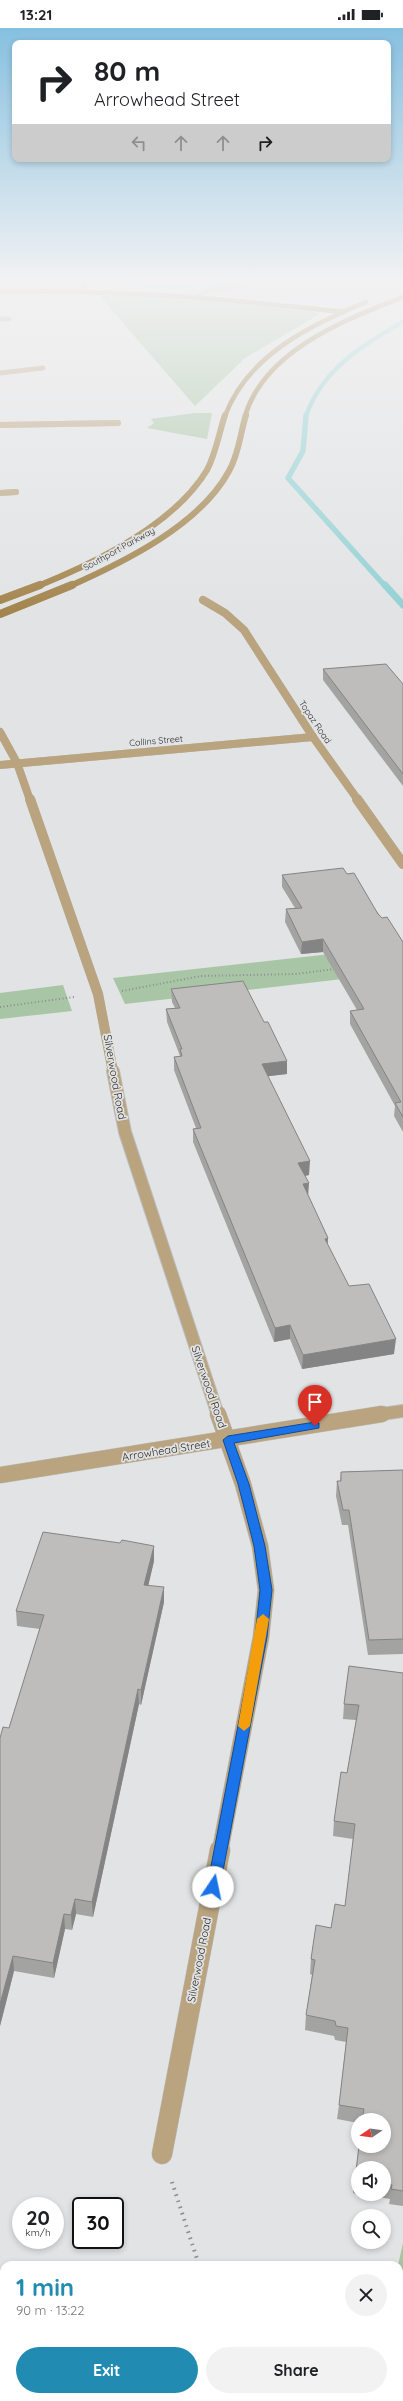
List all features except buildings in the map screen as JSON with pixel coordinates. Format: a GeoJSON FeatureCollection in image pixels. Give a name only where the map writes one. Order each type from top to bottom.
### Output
{"type":"FeatureCollection","features":[{"type":"Feature","properties":{"kind":"street","name":"Southport Parkway"},"geometry":{"type":"LineString","coordinates":[[0,600],[85,564],[130,539],[167,513],[194,487],[208,469],[217,449],[226,411],[234,393]]}},
{"type":"Feature","properties":{"kind":"street","name":"Southport Parkway"},"geometry":{"type":"LineString","coordinates":[[0,614],[46,597],[106,569],[153,542],[190,516],[217,489],[231,470],[239,450],[247,412],[255,393]]}},
{"type":"Feature","properties":{"kind":"street"},"geometry":{"type":"LineString","coordinates":[[0,425],[118,423]]}},
{"type":"Feature","properties":{"kind":"street"},"geometry":{"type":"LineString","coordinates":[[0,493],[16,492]]}},
{"type":"Feature","properties":{"kind":"street","name":"Topaz Road"},"geometry":{"type":"LineString","coordinates":[[203,600],[225,613],[244,630],[313,737],[403,864]]}},
{"type":"Feature","properties":{"kind":"street","name":"Silverwood Road"},"geometry":{"type":"LineString","coordinates":[[0,732],[17,763],[98,994],[125,1132],[212,1398],[243,1484],[260,1546],[266,1590],[261,1637],[162,2154]]}},
{"type":"Feature","properties":{"kind":"street","name":"Collins Street"},"geometry":{"type":"LineString","coordinates":[[0,766],[17,763],[313,737]]}},
{"type":"Feature","properties":{"kind":"street","name":"Arrowhead Street"},"geometry":{"type":"LineString","coordinates":[[0,1475],[403,1411]]}},
{"type":"Feature","properties":{"kind":"path"},"geometry":{"type":"LineString","coordinates":[[0,1007],[145,988],[201,976],[295,974],[339,968]]}},
{"type":"Feature","properties":{"kind":"path"},"geometry":{"type":"LineString","coordinates":[[162,2154],[198,2261]]}},
{"type":"Feature","properties":{"kind":"green space"},"geometry":{"type":"Polygon","coordinates":[[[184,393],[209,393],[195,406],[184,393]]]}},
{"type":"Feature","properties":{"kind":"green space"},"geometry":{"type":"Polygon","coordinates":[[[195,413],[212,413],[207,439],[147,428],[154,423],[151,419],[195,413]]]}},
{"type":"Feature","properties":{"kind":"green space"},"geometry":{"type":"Polygon","coordinates":[[[403,946],[403,972],[125,1004],[113,978],[403,946]]]}},
{"type":"Feature","properties":{"kind":"green space"},"geometry":{"type":"Polygon","coordinates":[[[63,985],[72,1011],[0,1019],[0,993],[63,985]]]}},
{"type":"Feature","properties":{"kind":"green space"},"geometry":{"type":"Polygon","coordinates":[[[403,2243],[403,2261],[399,2261],[403,2243]]]}},
{"type":"Feature","properties":{"kind":"waterway"},"geometry":{"type":"LineString","coordinates":[[306,416],[317,393]]}},
{"type":"Feature","properties":{"kind":"waterway"},"geometry":{"type":"LineString","coordinates":[[306,415],[303,451],[288,478],[385,586]]}},
{"type":"Feature","properties":{"kind":"waterway"},"geometry":{"type":"LineString","coordinates":[[385,585],[403,605]]}},
{"type":"Feature","properties":{"kind":"slow traffic"},"geometry":{"type":"LineString","coordinates":[[244,1726],[263,1619]]}},
{"type":"Feature","properties":{"kind":"route"},"geometry":{"type":"LineString","coordinates":[[213,1887],[261,1637],[266,1590],[260,1546],[243,1484],[228,1440],[315,1426]]}}]}
